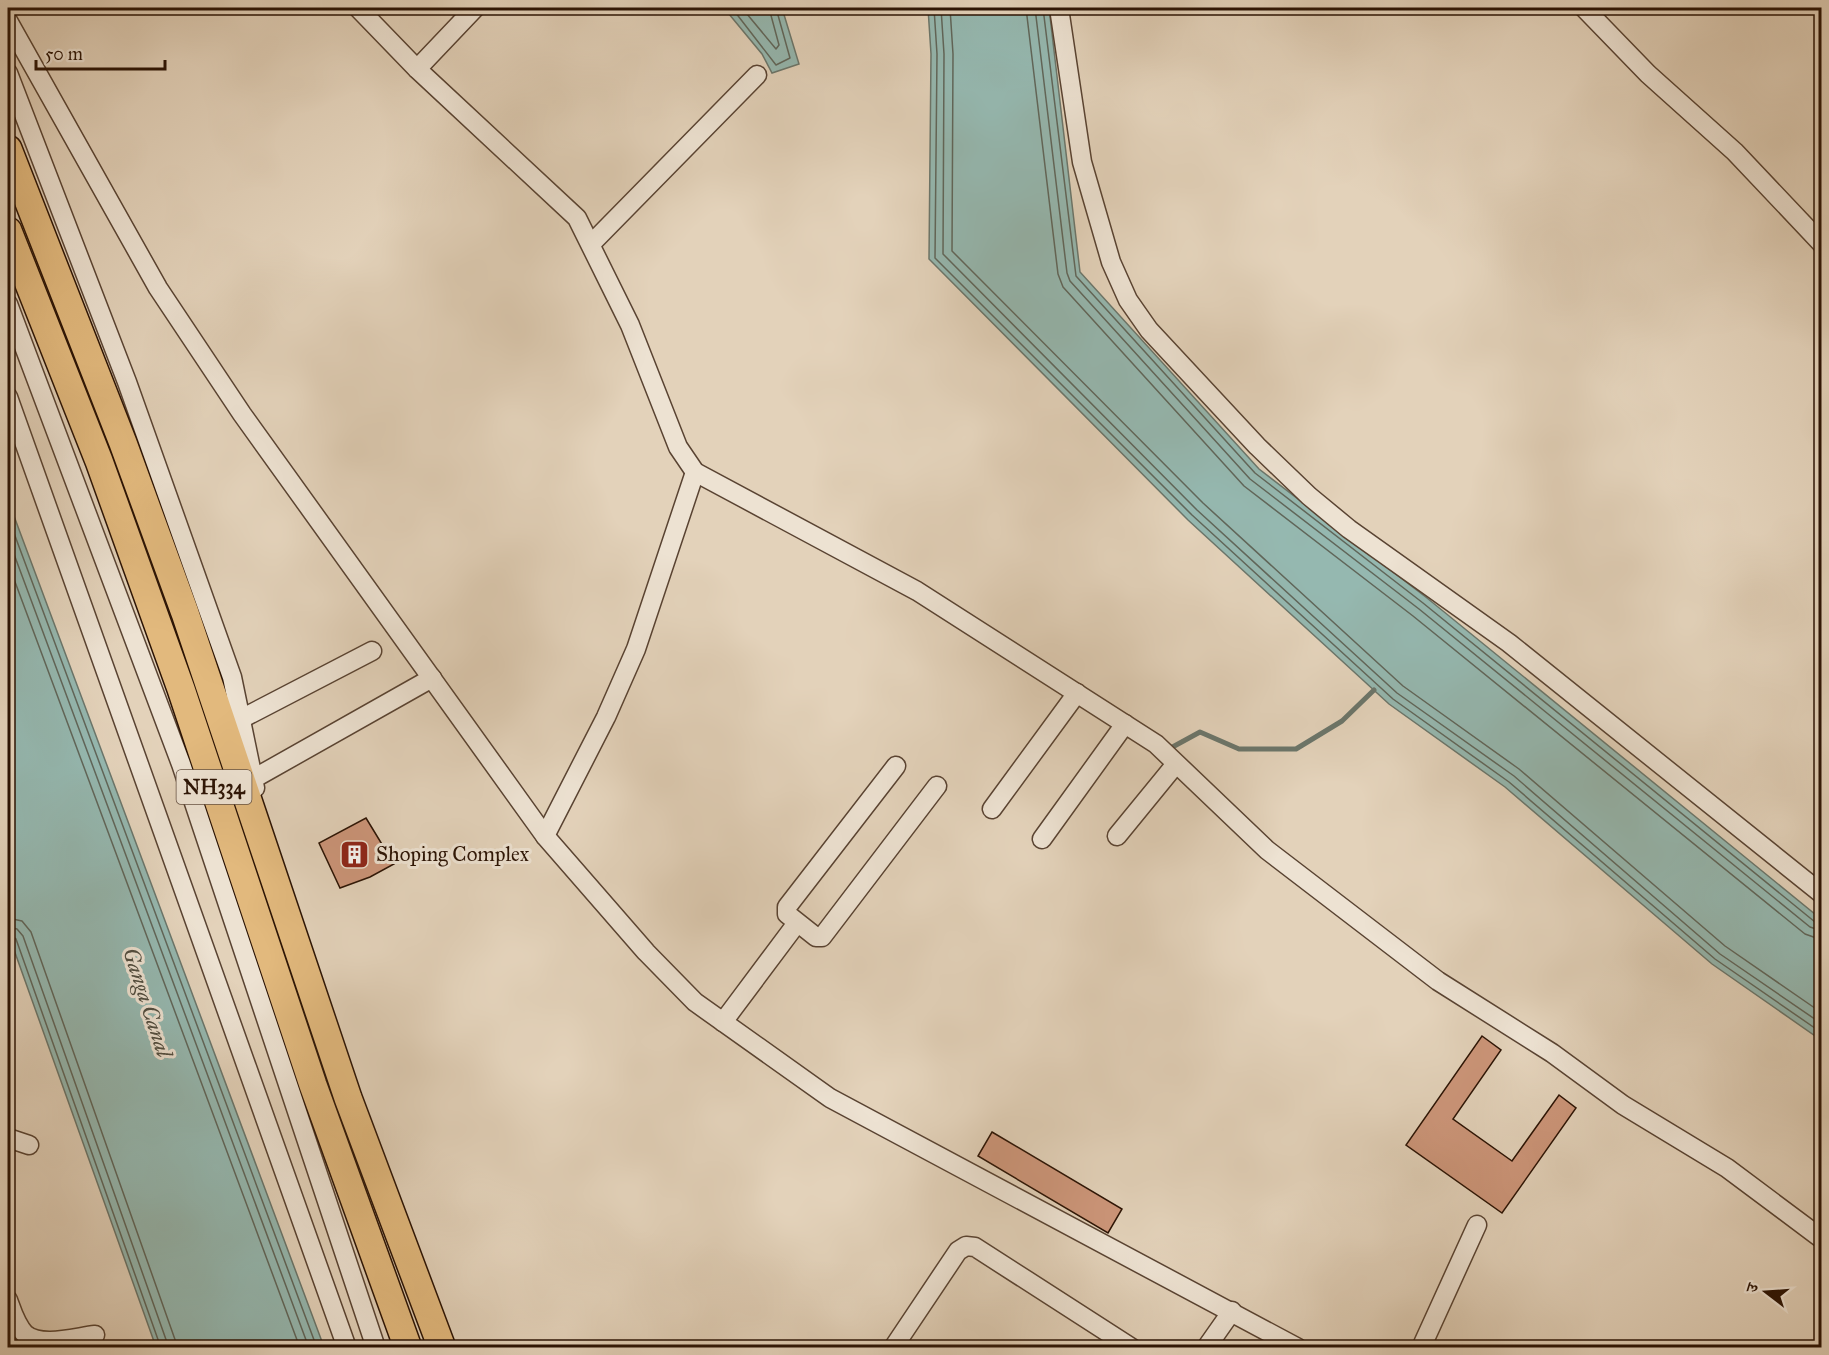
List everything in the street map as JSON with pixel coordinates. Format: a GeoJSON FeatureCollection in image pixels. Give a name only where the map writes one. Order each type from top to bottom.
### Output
{"type":"FeatureCollection","features":[{"type":"Feature","properties":{"kind":"highway","name":"NH334"},"geometry":{"type":"LineString","coordinates":[[8,148],[123,443],[185,613],[348,1098],[442,1347]]}},
{"type":"Feature","properties":{"kind":"highway","name":"NH334"},"geometry":{"type":"LineString","coordinates":[[8,231],[99,461],[181,689],[313,1085],[408,1347]]}},
{"type":"Feature","properties":{"kind":"street"},"geometry":{"type":"LineString","coordinates":[[358,8],[417,69],[577,218],[630,325],[678,447],[695,472],[917,591],[1156,744],[1175,765],[1267,850],[1438,981],[1552,1053],[1623,1105],[1726,1168],[1821,1239]]}},
{"type":"Feature","properties":{"kind":"street"},"geometry":{"type":"LineString","coordinates":[[417,69],[475,8]]}},
{"type":"Feature","properties":{"kind":"street"},"geometry":{"type":"LineString","coordinates":[[1059,8],[1082,162],[1111,262],[1128,300],[1149,330],[1257,446],[1309,496],[1349,529],[1509,643],[1821,894]]}},
{"type":"Feature","properties":{"kind":"street"},"geometry":{"type":"LineString","coordinates":[[1584,8],[1648,74],[1735,152],[1821,244]]}},
{"type":"Feature","properties":{"kind":"street"},"geometry":{"type":"LineString","coordinates":[[8,21],[158,288],[242,414],[545,836],[646,952],[694,1002],[830,1098],[1298,1347]]}},
{"type":"Feature","properties":{"kind":"street"},"geometry":{"type":"LineString","coordinates":[[8,73],[127,382],[232,678],[271,866]]}},
{"type":"Feature","properties":{"kind":"street"},"geometry":{"type":"LineString","coordinates":[[591,244],[757,75]]}},
{"type":"Feature","properties":{"kind":"street"},"geometry":{"type":"LineString","coordinates":[[8,304],[181,764],[376,1347]]}},
{"type":"Feature","properties":{"kind":"street"},"geometry":{"type":"LineString","coordinates":[[8,397],[347,1347]]}},
{"type":"Feature","properties":{"kind":"street"},"geometry":{"type":"LineString","coordinates":[[545,836],[606,717],[636,649],[695,472]]}},
{"type":"Feature","properties":{"kind":"street"},"geometry":{"type":"LineString","coordinates":[[241,719],[372,651]]}},
{"type":"Feature","properties":{"kind":"street"},"geometry":{"type":"LineString","coordinates":[[253,779],[432,678]]}},
{"type":"Feature","properties":{"kind":"street"},"geometry":{"type":"LineString","coordinates":[[992,809],[1077,693]]}},
{"type":"Feature","properties":{"kind":"street"},"geometry":{"type":"LineString","coordinates":[[1042,839],[1125,724]]}},
{"type":"Feature","properties":{"kind":"street"},"geometry":{"type":"LineString","coordinates":[[1118,836],[1175,765]]}},
{"type":"Feature","properties":{"kind":"street"},"geometry":{"type":"LineString","coordinates":[[896,766],[787,907],[787,914],[816,937],[822,937],[937,786]]}},
{"type":"Feature","properties":{"kind":"street"},"geometry":{"type":"LineString","coordinates":[[723,1022],[797,923]]}},
{"type":"Feature","properties":{"kind":"street"},"geometry":{"type":"LineString","coordinates":[[8,1138],[28,1145]]}},
{"type":"Feature","properties":{"kind":"street"},"geometry":{"type":"LineString","coordinates":[[1421,1347],[1477,1225]]}},
{"type":"Feature","properties":{"kind":"street"},"geometry":{"type":"LineString","coordinates":[[893,1347],[958,1251],[966,1246],[975,1247],[1132,1347]]}},
{"type":"Feature","properties":{"kind":"street"},"geometry":{"type":"LineString","coordinates":[[8,1300],[19,1326],[26,1335],[35,1339],[48,1341],[95,1335]]}},
{"type":"Feature","properties":{"kind":"street"},"geometry":{"type":"LineString","coordinates":[[1206,1347],[1232,1311]]}},
{"type":"Feature","properties":{"kind":"water"},"geometry":{"type":"Polygon","coordinates":[[[724,8],[782,8],[799,64],[772,73],[762,54],[724,8]]]}},
{"type":"Feature","properties":{"kind":"water"},"geometry":{"type":"Polygon","coordinates":[[[928,8],[1049,8],[1080,272],[1259,469],[1427,598],[1821,919],[1821,1040],[1712,964],[1505,787],[1389,704],[1188,520],[929,259],[931,54],[928,8]]]}},
{"type":"Feature","properties":{"kind":"water","name":"Ganga Canal"},"geometry":{"type":"Polygon","coordinates":[[[8,500],[324,1347],[156,1347],[8,933],[8,500]]]}},
{"type":"Feature","properties":{"kind":"building","name":"Shoping Complex"},"geometry":{"type":"Polygon","coordinates":[[[366,818],[394,864],[370,877],[340,888],[319,843],[366,818]]]}},
{"type":"Feature","properties":{"kind":"building"},"geometry":{"type":"Polygon","coordinates":[[[1482,1036],[1501,1050],[1453,1119],[1512,1161],[1559,1095],[1576,1108],[1502,1213],[1406,1145],[1482,1036]]]}},
{"type":"Feature","properties":{"kind":"building"},"geometry":{"type":"Polygon","coordinates":[[[992,1132],[1122,1209],[1108,1233],[978,1156],[992,1132]]]}},
{"type":"Feature","properties":{"kind":"waterway"},"geometry":{"type":"LineString","coordinates":[[1167,750],[1200,732],[1239,749],[1296,749],[1342,721],[1374,690]]}},
{"type":"Feature","properties":{"kind":"place","name":"Shoping Complex"},"geometry":{"type":"Point","coordinates":[355,854]}}]}
